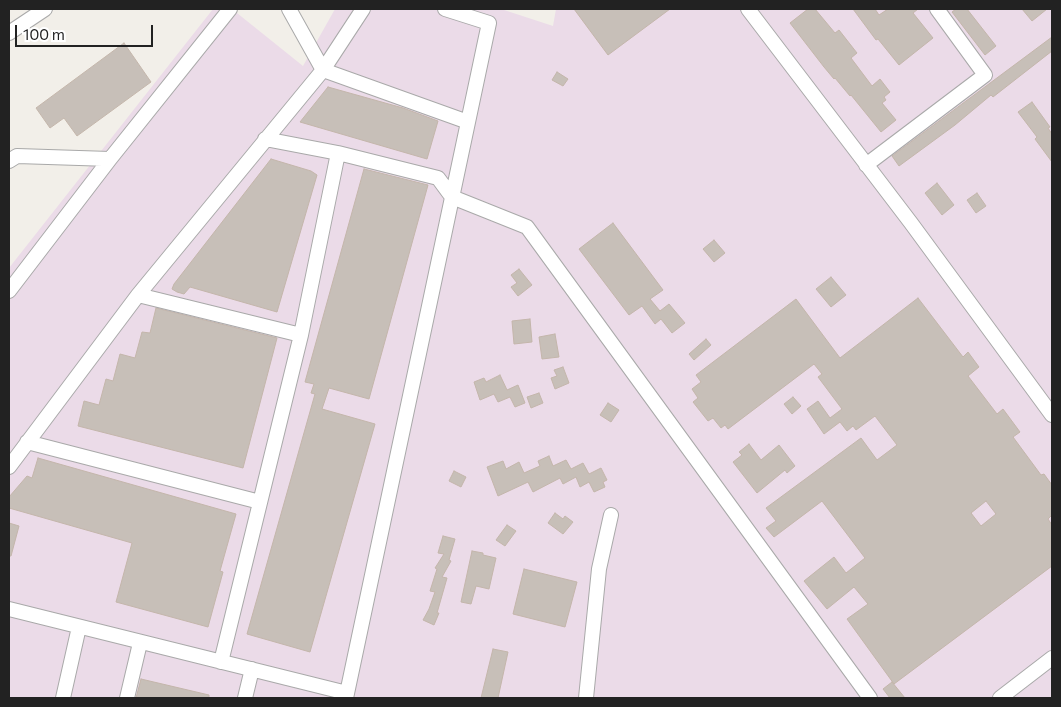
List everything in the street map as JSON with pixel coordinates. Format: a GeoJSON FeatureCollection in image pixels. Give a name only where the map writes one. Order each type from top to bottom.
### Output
{"type":"FeatureCollection","features":[{"type":"Feature","properties":{"kind":"street"},"geometry":{"type":"LineString","coordinates":[[9,33],[45,9]]}},
{"type":"Feature","properties":{"kind":"street"},"geometry":{"type":"LineString","coordinates":[[9,291],[110,159],[230,9]]}},
{"type":"Feature","properties":{"kind":"street"},"geometry":{"type":"LineString","coordinates":[[289,9],[323,70],[468,122]]}},
{"type":"Feature","properties":{"kind":"street"},"geometry":{"type":"LineString","coordinates":[[9,467],[138,295],[323,70],[363,9]]}},
{"type":"Feature","properties":{"kind":"street"},"geometry":{"type":"LineString","coordinates":[[9,609],[140,643],[252,669],[346,696],[489,23],[445,9]]}},
{"type":"Feature","properties":{"kind":"street"},"geometry":{"type":"LineString","coordinates":[[748,9],[1052,415]]}},
{"type":"Feature","properties":{"kind":"street"},"geometry":{"type":"LineString","coordinates":[[866,165],[985,75],[937,9]]}},
{"type":"Feature","properties":{"kind":"street"},"geometry":{"type":"LineString","coordinates":[[265,139],[338,153],[438,178],[452,197],[527,227],[870,698]]}},
{"type":"Feature","properties":{"kind":"street"},"geometry":{"type":"LineString","coordinates":[[221,662],[301,335],[338,153]]}},
{"type":"Feature","properties":{"kind":"street"},"geometry":{"type":"LineString","coordinates":[[9,161],[17,156],[110,159]]}},
{"type":"Feature","properties":{"kind":"street"},"geometry":{"type":"LineString","coordinates":[[138,295],[301,335]]}},
{"type":"Feature","properties":{"kind":"street"},"geometry":{"type":"LineString","coordinates":[[27,442],[260,502]]}},
{"type":"Feature","properties":{"kind":"street"},"geometry":{"type":"LineString","coordinates":[[586,698],[599,569],[611,515]]}},
{"type":"Feature","properties":{"kind":"street"},"geometry":{"type":"LineString","coordinates":[[63,698],[79,627]]}},
{"type":"Feature","properties":{"kind":"street"},"geometry":{"type":"LineString","coordinates":[[127,698],[140,643]]}},
{"type":"Feature","properties":{"kind":"street"},"geometry":{"type":"LineString","coordinates":[[1000,698],[1052,658]]}},
{"type":"Feature","properties":{"kind":"street"},"geometry":{"type":"LineString","coordinates":[[245,698],[252,669]]}},
{"type":"Feature","properties":{"kind":"shaded area"},"geometry":{"type":"Polygon","coordinates":[[[213,9],[232,9],[303,66],[335,9],[501,9],[553,26],[556,9],[1052,9],[1052,698],[9,698],[9,268],[213,9]]]}},
{"type":"Feature","properties":{"kind":"building"},"geometry":{"type":"Polygon","coordinates":[[[574,9],[670,9],[608,55],[574,9]]]}},
{"type":"Feature","properties":{"kind":"building"},"geometry":{"type":"Polygon","coordinates":[[[808,9],[815,9],[835,33],[839,30],[857,53],[851,58],[872,86],[880,79],[890,92],[884,97],[886,100],[882,103],[896,120],[881,132],[851,95],[834,79],[790,23],[808,9]]]}},
{"type":"Feature","properties":{"kind":"building"},"geometry":{"type":"Polygon","coordinates":[[[853,9],[875,9],[879,15],[888,9],[918,9],[913,13],[933,38],[899,65],[878,39],[876,40],[853,9]]]}},
{"type":"Feature","properties":{"kind":"building"},"geometry":{"type":"Polygon","coordinates":[[[956,9],[967,9],[996,46],[985,55],[952,12],[956,9]]]}},
{"type":"Feature","properties":{"kind":"building"},"geometry":{"type":"Polygon","coordinates":[[[1022,9],[1047,9],[1032,21],[1022,9]]]}},
{"type":"Feature","properties":{"kind":"building"},"geometry":{"type":"Polygon","coordinates":[[[1052,37],[1052,51],[899,166],[892,156],[1052,37]]]}},
{"type":"Feature","properties":{"kind":"building"},"geometry":{"type":"Polygon","coordinates":[[[124,43],[151,82],[77,136],[64,118],[50,128],[36,108],[124,43]]]}},
{"type":"Feature","properties":{"kind":"building"},"geometry":{"type":"Polygon","coordinates":[[[557,72],[568,79],[563,86],[552,80],[557,72]]]}},
{"type":"Feature","properties":{"kind":"building"},"geometry":{"type":"Polygon","coordinates":[[[328,87],[403,108],[438,121],[427,159],[300,122],[328,87]]]}},
{"type":"Feature","properties":{"kind":"building"},"geometry":{"type":"Polygon","coordinates":[[[1032,102],[1050,127],[1048,128],[1052,134],[1052,162],[1035,139],[1037,137],[1018,112],[1032,102]]]}},
{"type":"Feature","properties":{"kind":"building"},"geometry":{"type":"Polygon","coordinates":[[[271,159],[311,171],[317,175],[277,312],[190,287],[184,294],[172,289],[174,284],[271,159]]]}},
{"type":"Feature","properties":{"kind":"building"},"geometry":{"type":"Polygon","coordinates":[[[364,169],[428,185],[369,399],[329,388],[322,409],[375,424],[310,652],[247,634],[315,394],[311,393],[314,384],[305,382],[364,169]]]}},
{"type":"Feature","properties":{"kind":"building"},"geometry":{"type":"Polygon","coordinates":[[[937,183],[954,205],[942,215],[925,193],[937,183]]]}},
{"type":"Feature","properties":{"kind":"building"},"geometry":{"type":"Polygon","coordinates":[[[977,193],[986,206],[976,213],[967,200],[977,193]]]}},
{"type":"Feature","properties":{"kind":"building"},"geometry":{"type":"Polygon","coordinates":[[[613,223],[663,290],[650,299],[660,311],[669,304],[685,323],[672,333],[661,319],[655,324],[642,306],[629,315],[579,249],[613,223]]]}},
{"type":"Feature","properties":{"kind":"building"},"geometry":{"type":"Polygon","coordinates":[[[714,240],[725,253],[714,262],[703,249],[714,240]]]}},
{"type":"Feature","properties":{"kind":"building"},"geometry":{"type":"Polygon","coordinates":[[[519,269],[532,285],[518,296],[511,287],[517,283],[511,275],[519,269]]]}},
{"type":"Feature","properties":{"kind":"building"},"geometry":{"type":"Polygon","coordinates":[[[831,277],[846,295],[831,307],[816,289],[831,277]]]}},
{"type":"Feature","properties":{"kind":"building"},"geometry":{"type":"Polygon","coordinates":[[[918,298],[963,357],[968,352],[979,367],[968,376],[997,414],[1003,409],[1020,432],[1013,437],[1041,475],[1044,474],[1052,485],[1052,515],[1048,519],[1052,525],[1052,566],[894,684],[847,619],[868,604],[854,587],[827,609],[804,581],[834,557],[846,573],[865,558],[822,501],[774,537],[766,528],[776,521],[766,508],[861,438],[877,460],[897,445],[875,416],[856,430],[853,426],[847,431],[840,422],[824,434],[807,409],[818,401],[830,418],[842,409],[818,377],[822,374],[814,364],[728,429],[725,425],[721,428],[713,418],[708,421],[693,402],[698,398],[692,389],[701,382],[696,375],[796,299],[840,358],[918,298]],[[986,501],[971,513],[981,526],[996,514],[986,501]]]}},
{"type":"Feature","properties":{"kind":"building"},"geometry":{"type":"Polygon","coordinates":[[[156,308],[277,338],[243,468],[78,426],[84,401],[99,405],[106,379],[113,381],[120,354],[135,358],[142,332],[150,333],[156,308]]]}},
{"type":"Feature","properties":{"kind":"building"},"geometry":{"type":"Polygon","coordinates":[[[530,319],[532,342],[514,344],[512,321],[530,319]]]}},
{"type":"Feature","properties":{"kind":"building"},"geometry":{"type":"Polygon","coordinates":[[[555,334],[559,357],[542,359],[539,337],[555,334]]]}},
{"type":"Feature","properties":{"kind":"building"},"geometry":{"type":"Polygon","coordinates":[[[706,339],[711,345],[694,360],[689,354],[706,339]]]}},
{"type":"Feature","properties":{"kind":"building"},"geometry":{"type":"Polygon","coordinates":[[[563,367],[569,383],[555,389],[551,378],[557,376],[554,370],[563,367]]]}},
{"type":"Feature","properties":{"kind":"building"},"geometry":{"type":"Polygon","coordinates":[[[500,375],[507,390],[518,385],[525,403],[515,407],[510,397],[498,402],[494,394],[480,400],[474,382],[484,378],[486,382],[500,375]]]}},
{"type":"Feature","properties":{"kind":"building"},"geometry":{"type":"Polygon","coordinates":[[[539,393],[543,403],[531,408],[527,397],[539,393]]]}},
{"type":"Feature","properties":{"kind":"building"},"geometry":{"type":"Polygon","coordinates":[[[793,397],[801,406],[792,414],[784,404],[793,397]]]}},
{"type":"Feature","properties":{"kind":"building"},"geometry":{"type":"Polygon","coordinates":[[[608,403],[619,410],[611,422],[600,415],[608,403]]]}},
{"type":"Feature","properties":{"kind":"building"},"geometry":{"type":"Polygon","coordinates":[[[749,444],[761,460],[779,445],[795,466],[787,473],[785,470],[757,493],[733,462],[742,455],[739,452],[749,444]]]}},
{"type":"Feature","properties":{"kind":"building"},"geometry":{"type":"Polygon","coordinates":[[[549,456],[553,466],[566,460],[571,469],[583,463],[589,474],[601,468],[607,480],[603,482],[605,487],[594,492],[589,482],[580,487],[576,477],[563,484],[560,478],[533,492],[528,482],[498,496],[487,467],[503,461],[506,469],[519,462],[524,473],[540,466],[538,461],[549,456]]]}},
{"type":"Feature","properties":{"kind":"building"},"geometry":{"type":"Polygon","coordinates":[[[38,458],[236,514],[220,571],[223,572],[208,627],[116,602],[132,543],[9,508],[9,497],[27,476],[32,478],[38,458]]]}},
{"type":"Feature","properties":{"kind":"building"},"geometry":{"type":"Polygon","coordinates":[[[454,471],[466,477],[461,487],[449,481],[454,471]]]}},
{"type":"Feature","properties":{"kind":"building"},"geometry":{"type":"Polygon","coordinates":[[[555,513],[563,519],[565,516],[573,522],[563,534],[548,523],[555,513]]]}},
{"type":"Feature","properties":{"kind":"building"},"geometry":{"type":"Polygon","coordinates":[[[9,523],[19,526],[11,556],[9,556],[9,523]]]}},
{"type":"Feature","properties":{"kind":"building"},"geometry":{"type":"Polygon","coordinates":[[[507,525],[516,531],[505,546],[496,540],[507,525]]]}},
{"type":"Feature","properties":{"kind":"building"},"geometry":{"type":"Polygon","coordinates":[[[443,536],[455,539],[449,560],[451,561],[442,577],[447,578],[437,613],[439,613],[434,625],[423,620],[435,592],[430,591],[437,569],[435,568],[444,554],[438,553],[443,536]]]}},
{"type":"Feature","properties":{"kind":"building"},"geometry":{"type":"Polygon","coordinates":[[[472,551],[496,558],[489,589],[476,586],[471,604],[461,602],[472,551]]]}},
{"type":"Feature","properties":{"kind":"building"},"geometry":{"type":"Polygon","coordinates":[[[524,569],[577,582],[565,627],[513,614],[524,569]]]}},
{"type":"Feature","properties":{"kind":"building"},"geometry":{"type":"Polygon","coordinates":[[[493,649],[508,652],[498,698],[481,698],[493,649]]]}},
{"type":"Feature","properties":{"kind":"building"},"geometry":{"type":"Polygon","coordinates":[[[141,679],[209,695],[209,698],[136,698],[141,679]]]}},
{"type":"Feature","properties":{"kind":"building"},"geometry":{"type":"Polygon","coordinates":[[[892,682],[905,698],[890,698],[883,689],[892,682]]]}}]}
